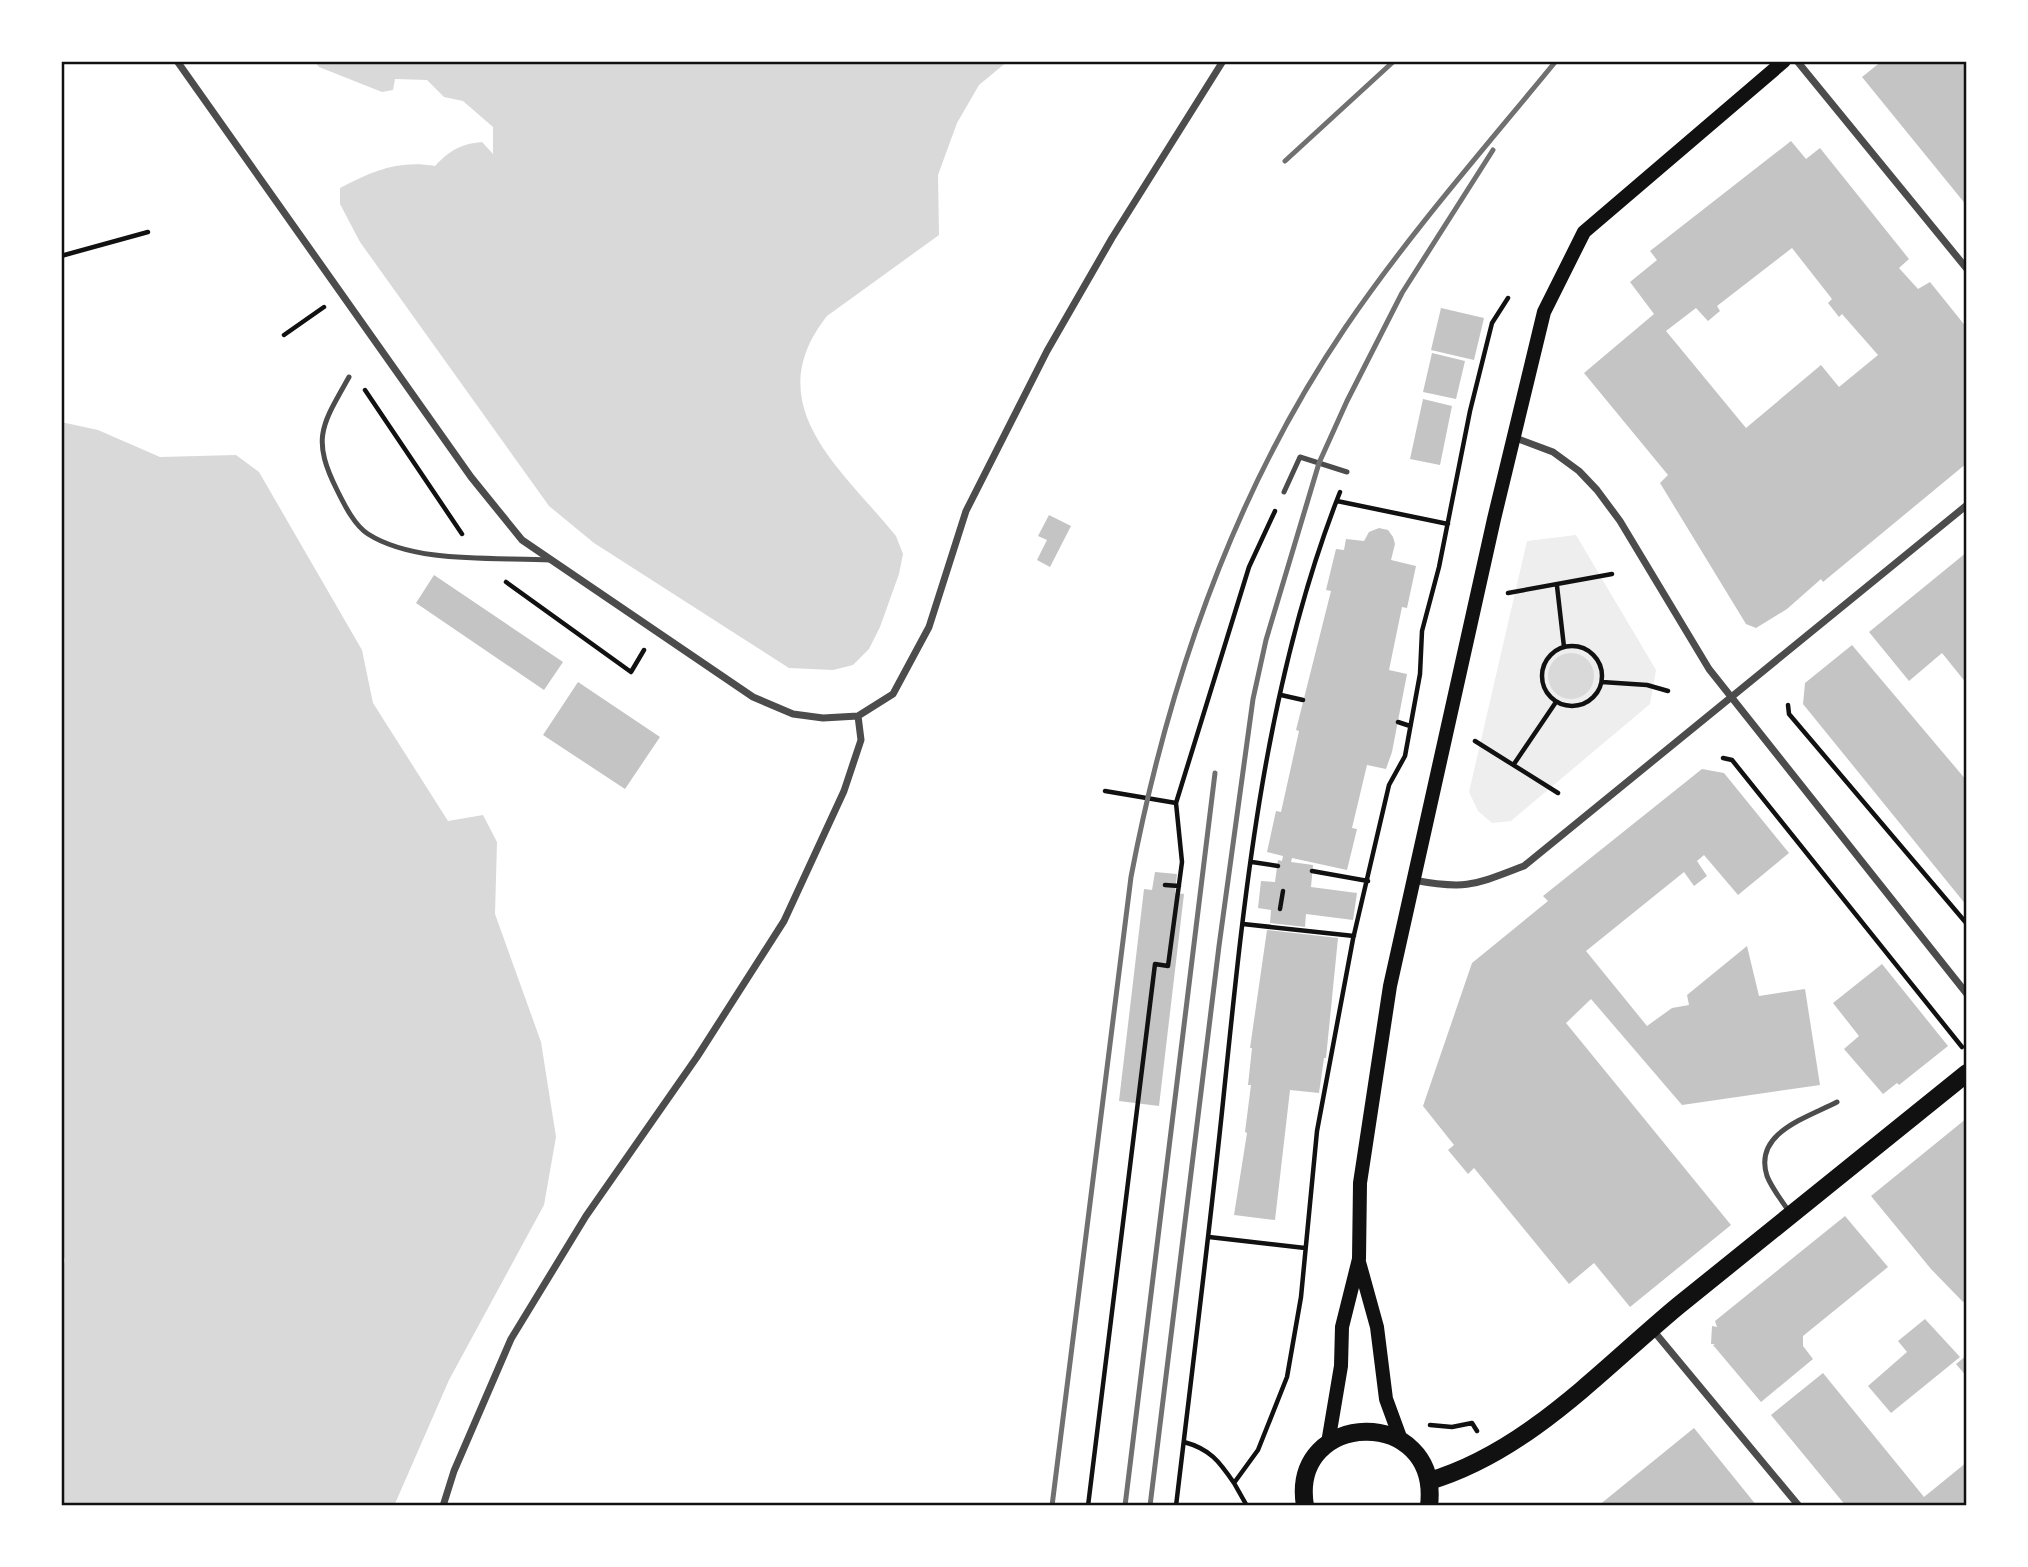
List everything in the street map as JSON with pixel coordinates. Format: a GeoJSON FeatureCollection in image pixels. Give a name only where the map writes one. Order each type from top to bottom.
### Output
{"type":"FeatureCollection","features":[{"type":"Feature","properties":{"kind":"main road"},"geometry":{"type":"LineString","coordinates":[[1328,1443],[1340,1366],[1342,1327],[1359,1259],[1360,1182],[1390,986],[1513,437],[1544,312],[1584,232],[1784,61]]}},
{"type":"Feature","properties":{"kind":"main road"},"geometry":{"type":"LineString","coordinates":[[1429,1481],[1490,1455],[1596,1380],[1652,1329],[1967,1073]]}},
{"type":"Feature","properties":{"kind":"main road"},"geometry":{"type":"LineString","coordinates":[[1359,1259],[1377,1327],[1386,1399],[1401,1440],[1423,1465],[1429,1481],[1429,1506]]}},
{"type":"Feature","properties":{"kind":"main road"},"geometry":{"type":"LineString","coordinates":[[1305,1506],[1304,1481],[1309,1466],[1328,1443],[1345,1434],[1364,1430],[1383,1432],[1401,1440]]}},
{"type":"Feature","properties":{"kind":"street"},"geometry":{"type":"LineString","coordinates":[[177,61],[471,477],[522,540],[753,696],[793,714],[822,719],[858,716],[893,694],[929,627],[966,510],[1047,351],[1112,238],[1223,61]]}},
{"type":"Feature","properties":{"kind":"street"},"geometry":{"type":"LineString","coordinates":[[1797,61],[1967,270]]}},
{"type":"Feature","properties":{"kind":"street"},"geometry":{"type":"LineString","coordinates":[[1513,437],[1553,452],[1579,471],[1597,490],[1731,697],[1967,994]]}},
{"type":"Feature","properties":{"kind":"street"},"geometry":{"type":"LineString","coordinates":[[1412,880],[1452,887],[1473,886],[1524,866],[1967,505]]}},
{"type":"Feature","properties":{"kind":"street"},"geometry":{"type":"LineString","coordinates":[[443,1506],[454,1471],[511,1339],[586,1216],[696,1057],[784,920],[844,791],[861,740],[858,716]]}},
{"type":"Feature","properties":{"kind":"street"},"geometry":{"type":"LineString","coordinates":[[1652,1329],[1799,1506]]}},
{"type":"Feature","properties":{"kind":"lane"},"geometry":{"type":"LineString","coordinates":[[349,377],[323,426],[323,460],[344,504],[365,532],[394,547],[427,554],[552,560]]}},
{"type":"Feature","properties":{"kind":"lane"},"geometry":{"type":"LineString","coordinates":[[1284,492],[1300,457],[1347,472]]}},
{"type":"Feature","properties":{"kind":"lane"},"geometry":{"type":"LineString","coordinates":[[1791,1215],[1768,1178],[1764,1162],[1767,1144],[1785,1129],[1837,1102]]}},
{"type":"Feature","properties":{"kind":"path"},"geometry":{"type":"LineString","coordinates":[[61,256],[148,232]]}},
{"type":"Feature","properties":{"kind":"path"},"geometry":{"type":"LineString","coordinates":[[284,335],[341,294]]}},
{"type":"Feature","properties":{"kind":"path"},"geometry":{"type":"LineString","coordinates":[[1234,1483],[1258,1450],[1287,1377],[1298,1318],[1317,1131],[1354,936],[1389,785],[1405,756],[1420,674],[1422,631],[1448,524],[1470,411],[1492,323],[1508,299]]}},
{"type":"Feature","properties":{"kind":"path"},"geometry":{"type":"LineString","coordinates":[[1176,1506],[1252,862],[1291,642],[1344,482]]}},
{"type":"Feature","properties":{"kind":"path"},"geometry":{"type":"LineString","coordinates":[[1088,1506],[1155,964],[1168,966],[1179,886],[1182,862],[1176,803],[1249,567],[1284,492]]}},
{"type":"Feature","properties":{"kind":"path"},"geometry":{"type":"LineString","coordinates":[[1337,501],[1448,524]]}},
{"type":"Feature","properties":{"kind":"path"},"geometry":{"type":"LineString","coordinates":[[1508,593],[1612,574]]}},
{"type":"Feature","properties":{"kind":"path"},"geometry":{"type":"LineString","coordinates":[[1556,585],[1564,647]]}},
{"type":"Feature","properties":{"kind":"path"},"geometry":{"type":"LineString","coordinates":[[1564,647],[1577,647],[1590,652],[1601,669],[1601,682],[1592,699],[1583,705],[1569,706],[1556,702],[1544,688],[1541,677],[1544,663],[1555,652],[1564,647]]}},
{"type":"Feature","properties":{"kind":"path"},"geometry":{"type":"LineString","coordinates":[[1601,682],[1647,685],[1668,691]]}},
{"type":"Feature","properties":{"kind":"path"},"geometry":{"type":"LineString","coordinates":[[1281,695],[1303,700]]}},
{"type":"Feature","properties":{"kind":"path"},"geometry":{"type":"LineString","coordinates":[[1514,764],[1556,702]]}},
{"type":"Feature","properties":{"kind":"path"},"geometry":{"type":"LineString","coordinates":[[1788,705],[1789,714],[1967,924]]}},
{"type":"Feature","properties":{"kind":"path"},"geometry":{"type":"LineString","coordinates":[[1398,722],[1410,726]]}},
{"type":"Feature","properties":{"kind":"path"},"geometry":{"type":"LineString","coordinates":[[1475,741],[1558,793]]}},
{"type":"Feature","properties":{"kind":"path"},"geometry":{"type":"LineString","coordinates":[[1723,758],[1732,760],[1967,1054]]}},
{"type":"Feature","properties":{"kind":"path"},"geometry":{"type":"LineString","coordinates":[[1105,791],[1176,803]]}},
{"type":"Feature","properties":{"kind":"path"},"geometry":{"type":"LineString","coordinates":[[1252,862],[1278,866]]}},
{"type":"Feature","properties":{"kind":"path"},"geometry":{"type":"LineString","coordinates":[[1312,872],[1368,881]]}},
{"type":"Feature","properties":{"kind":"path"},"geometry":{"type":"LineString","coordinates":[[1165,885],[1179,886]]}},
{"type":"Feature","properties":{"kind":"path"},"geometry":{"type":"LineString","coordinates":[[1280,909],[1283,891]]}},
{"type":"Feature","properties":{"kind":"path"},"geometry":{"type":"LineString","coordinates":[[1243,924],[1354,936]]}},
{"type":"Feature","properties":{"kind":"path"},"geometry":{"type":"LineString","coordinates":[[1209,1237],[1305,1248]]}},
{"type":"Feature","properties":{"kind":"path"},"geometry":{"type":"LineString","coordinates":[[1184,1442],[1204,1448],[1216,1457],[1247,1506]]}},
{"type":"Feature","properties":{"kind":"shaded area"},"geometry":{"type":"Polygon","coordinates":[[[314,61],[1008,61],[979,85],[957,123],[938,175],[939,235],[827,316],[808,348],[801,378],[804,407],[815,434],[832,460],[896,536],[903,554],[899,574],[880,627],[869,649],[853,665],[833,670],[789,668],[594,543],[549,506],[360,242],[340,204],[340,188],[386,168],[435,166],[456,149],[482,142],[493,154],[493,127],[463,101],[444,97],[427,80],[395,79],[393,90],[382,92],[319,67],[314,61]]]}},
{"type":"Feature","properties":{"kind":"shaded area"},"geometry":{"type":"Polygon","coordinates":[[[61,422],[98,430],[160,457],[236,455],[259,472],[362,650],[373,703],[448,821],[483,815],[497,842],[495,914],[541,1042],[556,1137],[544,1205],[449,1380],[394,1506],[61,1506],[61,1281],[65,1259],[61,1253],[61,422]]]}},
{"type":"Feature","properties":{"kind":"shaded area"},"geometry":{"type":"Polygon","coordinates":[[[1576,535],[1656,670],[1650,704],[1511,821],[1492,823],[1478,811],[1469,792],[1527,541],[1576,535]]]}},
{"type":"Feature","properties":{"kind":"shaded area"},"geometry":{"type":"Polygon","coordinates":[[[1571,653],[1587,660],[1594,676],[1587,692],[1571,699],[1555,692],[1548,676],[1555,660],[1571,653]]]}},
{"type":"Feature","properties":{"kind":"building"},"geometry":{"type":"Polygon","coordinates":[[[1882,61],[1967,61],[1967,206],[1862,77],[1882,61]]]}},
{"type":"Feature","properties":{"kind":"building"},"geometry":{"type":"Polygon","coordinates":[[[1791,141],[1806,159],[1820,148],[1909,259],[1899,268],[1918,289],[1930,282],[1967,328],[1967,463],[1823,582],[1821,579],[1787,609],[1756,628],[1746,624],[1660,483],[1668,475],[1584,373],[1654,314],[1630,282],[1657,260],[1650,251],[1791,141]],[[1792,248],[1717,306],[1720,311],[1708,321],[1696,308],[1666,331],[1746,428],[1821,365],[1839,387],[1878,355],[1842,314],[1839,317],[1828,303],[1832,299],[1792,248]]]}},
{"type":"Feature","properties":{"kind":"building"},"geometry":{"type":"Polygon","coordinates":[[[1441,308],[1484,318],[1474,360],[1431,350],[1441,308]]]}},
{"type":"Feature","properties":{"kind":"building"},"geometry":{"type":"Polygon","coordinates":[[[1432,353],[1465,361],[1456,399],[1423,392],[1432,353]]]}},
{"type":"Feature","properties":{"kind":"building"},"geometry":{"type":"Polygon","coordinates":[[[1423,399],[1452,406],[1440,465],[1410,459],[1423,399]]]}},
{"type":"Feature","properties":{"kind":"building"},"geometry":{"type":"Polygon","coordinates":[[[1049,515],[1071,526],[1050,567],[1037,560],[1047,540],[1038,536],[1049,515]]]}},
{"type":"Feature","properties":{"kind":"building"},"geometry":{"type":"Polygon","coordinates":[[[1379,528],[1388,530],[1393,537],[1395,544],[1391,560],[1416,566],[1407,608],[1402,607],[1389,670],[1407,674],[1392,752],[1386,769],[1367,765],[1352,828],[1357,829],[1347,870],[1292,858],[1291,862],[1313,865],[1311,887],[1357,893],[1353,920],[1306,914],[1305,927],[1270,923],[1271,910],[1258,908],[1261,881],[1275,882],[1278,860],[1282,861],[1283,856],[1267,852],[1276,811],[1281,812],[1299,731],[1296,730],[1331,591],[1326,590],[1336,549],[1344,550],[1346,539],[1364,541],[1369,532],[1379,528]]]}},
{"type":"Feature","properties":{"kind":"building"},"geometry":{"type":"Polygon","coordinates":[[[1967,552],[1967,684],[1942,653],[1909,681],[1869,632],[1967,552]]]}},
{"type":"Feature","properties":{"kind":"building"},"geometry":{"type":"Polygon","coordinates":[[[434,575],[563,662],[544,690],[416,603],[434,575]]]}},
{"type":"Feature","properties":{"kind":"building"},"geometry":{"type":"Polygon","coordinates":[[[1852,645],[1967,781],[1967,906],[1803,704],[1805,683],[1852,645]]]}},
{"type":"Feature","properties":{"kind":"building"},"geometry":{"type":"Polygon","coordinates":[[[578,682],[660,737],[625,789],[543,735],[578,682]]]}},
{"type":"Feature","properties":{"kind":"building"},"geometry":{"type":"Polygon","coordinates":[[[1702,769],[1724,773],[1789,853],[1738,895],[1704,855],[1697,861],[1707,876],[1694,886],[1684,872],[1586,951],[1647,1026],[1672,1008],[1689,1005],[1687,995],[1747,946],[1759,996],[1805,989],[1820,1085],[1682,1105],[1591,999],[1566,1023],[1731,1225],[1630,1307],[1594,1263],[1569,1284],[1474,1168],[1468,1174],[1448,1150],[1454,1145],[1423,1106],[1472,963],[1548,901],[1543,896],[1702,769]]]}},
{"type":"Feature","properties":{"kind":"building"},"geometry":{"type":"Polygon","coordinates":[[[1155,872],[1177,874],[1175,893],[1184,894],[1159,1106],[1119,1101],[1144,889],[1152,890],[1155,872]]]}},
{"type":"Feature","properties":{"kind":"building"},"geometry":{"type":"Polygon","coordinates":[[[1267,930],[1338,938],[1326,1058],[1319,1093],[1290,1090],[1275,1220],[1234,1215],[1247,1133],[1251,1085],[1248,1085],[1250,1048],[1267,930]]]}},
{"type":"Feature","properties":{"kind":"building"},"geometry":{"type":"Polygon","coordinates":[[[1882,964],[1948,1046],[1899,1085],[1897,1083],[1883,1094],[1844,1049],[1859,1036],[1833,1003],[1882,964]]]}},
{"type":"Feature","properties":{"kind":"building"},"geometry":{"type":"Polygon","coordinates":[[[1967,1118],[1967,1299],[1963,1302],[1931,1269],[1871,1196],[1967,1118]]]}},
{"type":"Feature","properties":{"kind":"building"},"geometry":{"type":"Polygon","coordinates":[[[1845,1216],[1888,1267],[1803,1336],[1803,1346],[1813,1359],[1761,1402],[1713,1345],[1715,1344],[1711,1344],[1712,1326],[1717,1327],[1715,1321],[1845,1216]]]}},
{"type":"Feature","properties":{"kind":"building"},"geometry":{"type":"Polygon","coordinates":[[[1925,1319],[1960,1357],[1891,1413],[1868,1386],[1907,1352],[1898,1341],[1925,1319]]]}},
{"type":"Feature","properties":{"kind":"building"},"geometry":{"type":"Polygon","coordinates":[[[1967,1355],[1967,1377],[1956,1364],[1967,1355]]]}},
{"type":"Feature","properties":{"kind":"building"},"geometry":{"type":"Polygon","coordinates":[[[1823,1373],[1924,1497],[1967,1462],[1967,1506],[1846,1506],[1771,1415],[1823,1373]]]}},
{"type":"Feature","properties":{"kind":"building"},"geometry":{"type":"Polygon","coordinates":[[[1694,1428],[1757,1506],[1598,1506],[1694,1428]]]}},
{"type":"Feature","properties":{"kind":"railway"},"geometry":{"type":"LineString","coordinates":[[1285,161],[1394,61]]}},
{"type":"Feature","properties":{"kind":"railway"},"geometry":{"type":"LineString","coordinates":[[1052,1506],[1131,877],[1146,804],[1185,662],[1238,523],[1305,391],[1369,293],[1556,61]]}},
{"type":"Feature","properties":{"kind":"railway"},"geometry":{"type":"LineString","coordinates":[[1150,1506],[1219,946],[1253,699],[1266,640],[1319,463],[1347,401],[1402,293],[1493,150]]}},
{"type":"Feature","properties":{"kind":"railway"},"geometry":{"type":"LineString","coordinates":[[1125,1506],[1215,773]]}}]}
